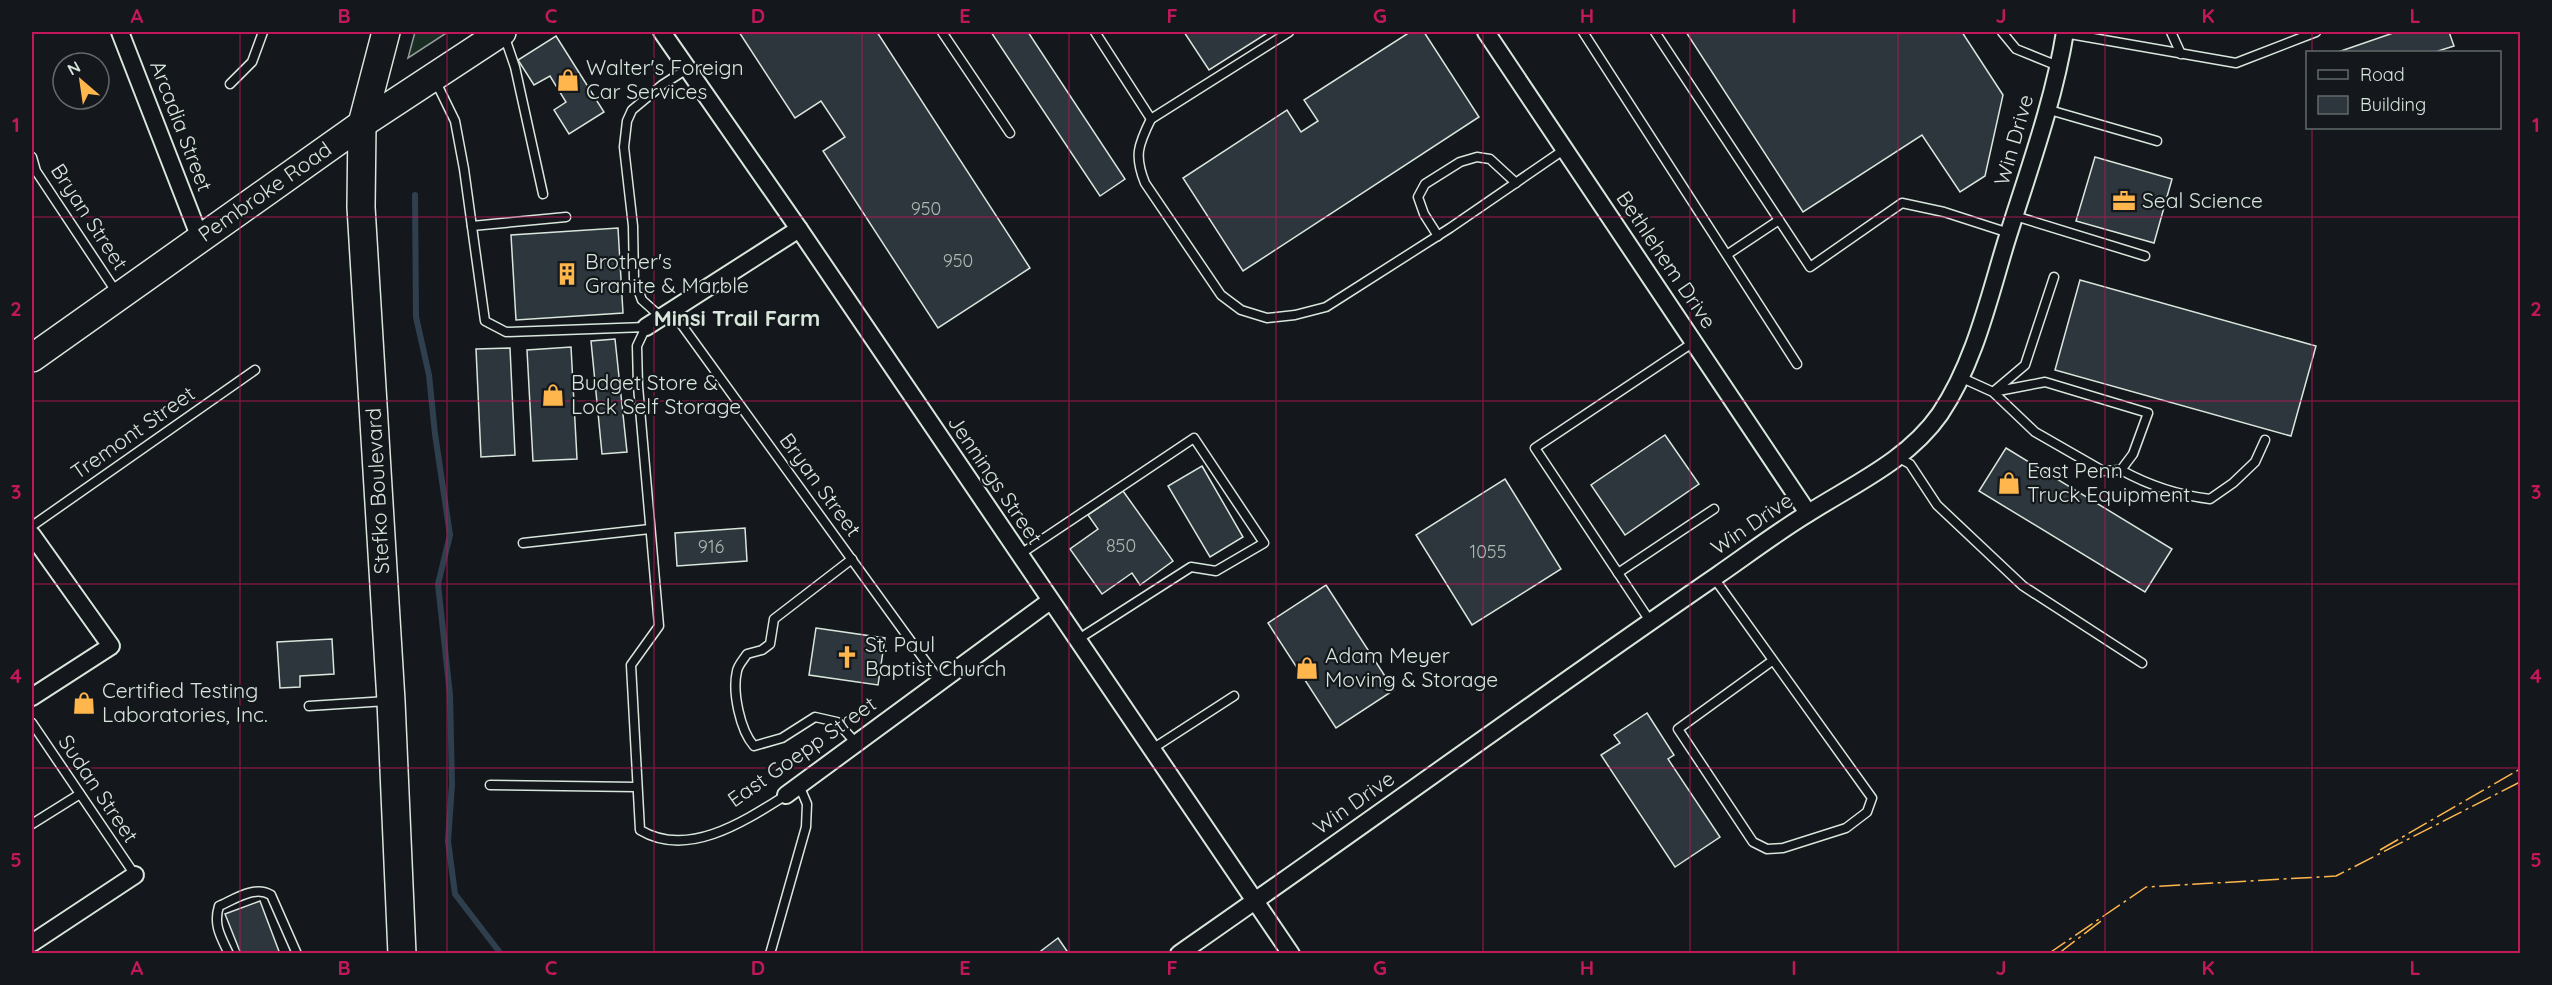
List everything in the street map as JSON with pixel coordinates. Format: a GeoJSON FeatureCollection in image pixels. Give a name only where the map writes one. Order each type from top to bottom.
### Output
{"type":"FeatureCollection","features":[{"type":"Feature","properties":{"kind":"main road","name":"Stefko Boulevard"},"geometry":{"type":"LineString","coordinates":[[386,32],[362,124],[361,207],[391,701],[402,954]]}},
{"type":"Feature","properties":{"kind":"main road","name":"Pembroke Road"},"geometry":{"type":"LineString","coordinates":[[32,358],[362,124],[503,32]]}},
{"type":"Feature","properties":{"kind":"street","name":"Arcadia Street"},"geometry":{"type":"LineString","coordinates":[[120,32],[200,238]]}},
{"type":"Feature","properties":{"kind":"street","name":"Jennings Street"},"geometry":{"type":"LineString","coordinates":[[662,32],[799,229],[1291,954]]}},
{"type":"Feature","properties":{"kind":"street","name":"Bethlehem Drive"},"geometry":{"type":"LineString","coordinates":[[1486,32],[1808,513]]}},
{"type":"Feature","properties":{"kind":"street","name":"Win Drive"},"geometry":{"type":"LineString","coordinates":[[1179,954],[1650,621],[1808,513],[1899,458],[1939,415],[1973,348],[2046,109],[2065,32]]}},
{"type":"Feature","properties":{"kind":"street"},"geometry":{"type":"LineString","coordinates":[[646,327],[799,229]]}},
{"type":"Feature","properties":{"kind":"street"},"geometry":{"type":"LineString","coordinates":[[32,535],[111,646],[32,697]]}},
{"type":"Feature","properties":{"kind":"street","name":"East Goepp Street"},"geometry":{"type":"LineString","coordinates":[[793,790],[939,680],[1050,601]]}},
{"type":"Feature","properties":{"kind":"street"},"geometry":{"type":"LineString","coordinates":[[32,943],[135,875]]}},
{"type":"Feature","properties":{"kind":"lane"},"geometry":{"type":"LineString","coordinates":[[230,84],[252,62],[263,32]]}},
{"type":"Feature","properties":{"kind":"lane"},"geometry":{"type":"LineString","coordinates":[[503,32],[515,67],[543,194]]}},
{"type":"Feature","properties":{"kind":"lane"},"geometry":{"type":"LineString","coordinates":[[942,32],[1010,133]]}},
{"type":"Feature","properties":{"kind":"lane"},"geometry":{"type":"LineString","coordinates":[[1095,32],[1151,119]]}},
{"type":"Feature","properties":{"kind":"lane"},"geometry":{"type":"LineString","coordinates":[[1289,32],[1151,119],[1141,140],[1138,165],[1145,183],[1221,295],[1241,310],[1267,318],[1295,315],[1326,307],[1438,236],[1565,149]]}},
{"type":"Feature","properties":{"kind":"lane"},"geometry":{"type":"LineString","coordinates":[[1583,32],[1797,364]]}},
{"type":"Feature","properties":{"kind":"lane"},"geometry":{"type":"LineString","coordinates":[[1655,32],[1810,267],[1902,203],[1944,212],[2009,233]]}},
{"type":"Feature","properties":{"kind":"lane"},"geometry":{"type":"LineString","coordinates":[[2002,32],[2016,49],[2058,66]]}},
{"type":"Feature","properties":{"kind":"lane"},"geometry":{"type":"LineString","coordinates":[[2065,32],[2236,63],[2316,32]]}},
{"type":"Feature","properties":{"kind":"lane"},"geometry":{"type":"LineString","coordinates":[[2171,32],[2181,54]]}},
{"type":"Feature","properties":{"kind":"lane","name":"Bryan Street"},"geometry":{"type":"LineString","coordinates":[[687,69],[662,85],[632,110],[627,121],[624,147],[633,226],[634,279],[642,300],[666,314],[852,559],[939,680]]}},
{"type":"Feature","properties":{"kind":"lane"},"geometry":{"type":"LineString","coordinates":[[434,76],[455,121],[485,321],[506,332],[646,327],[637,346],[638,386],[650,530],[523,543]]}},
{"type":"Feature","properties":{"kind":"lane"},"geometry":{"type":"LineString","coordinates":[[2046,109],[2157,141]]}},
{"type":"Feature","properties":{"kind":"lane","name":"Bryan Street"},"geometry":{"type":"LineString","coordinates":[[32,157],[34,172],[119,295]]}},
{"type":"Feature","properties":{"kind":"lane"},"geometry":{"type":"LineString","coordinates":[[1438,236],[1424,214],[1418,197],[1425,183],[1460,162],[1477,157],[1490,159],[1516,183]]}},
{"type":"Feature","properties":{"kind":"lane"},"geometry":{"type":"LineString","coordinates":[[2014,216],[2145,256]]}},
{"type":"Feature","properties":{"kind":"lane"},"geometry":{"type":"LineString","coordinates":[[472,226],[566,217]]}},
{"type":"Feature","properties":{"kind":"lane"},"geometry":{"type":"LineString","coordinates":[[1728,254],[1779,220]]}},
{"type":"Feature","properties":{"kind":"lane"},"geometry":{"type":"LineString","coordinates":[[1993,392],[2025,365],[2054,277]]}},
{"type":"Feature","properties":{"kind":"lane"},"geometry":{"type":"LineString","coordinates":[[1650,621],[1535,448],[1694,342]]}},
{"type":"Feature","properties":{"kind":"lane","name":"Tremont Street"},"geometry":{"type":"LineString","coordinates":[[32,526],[255,370]]}},
{"type":"Feature","properties":{"kind":"lane"},"geometry":{"type":"LineString","coordinates":[[1960,377],[1993,392],[2035,432],[2103,471],[2121,470],[2152,487],[2189,497],[2210,499],[2233,483],[2255,462],[2265,440]]}},
{"type":"Feature","properties":{"kind":"lane"},"geometry":{"type":"LineString","coordinates":[[1993,392],[2045,382],[2148,413],[2133,454],[2121,470]]}},
{"type":"Feature","properties":{"kind":"lane"},"geometry":{"type":"LineString","coordinates":[[1019,555],[1194,438],[1264,543],[1216,571],[1191,567],[1077,640]]}},
{"type":"Feature","properties":{"kind":"lane"},"geometry":{"type":"LineString","coordinates":[[1899,458],[1910,464],[1937,505],[2023,586],[2142,663]]}},
{"type":"Feature","properties":{"kind":"lane"},"geometry":{"type":"LineString","coordinates":[[1618,573],[1714,509]]}},
{"type":"Feature","properties":{"kind":"lane","name":"East Goepp Street"},"geometry":{"type":"LineString","coordinates":[[650,530],[659,627],[631,665],[640,830],[650,836],[693,841],[741,824],[793,790]]}},
{"type":"Feature","properties":{"kind":"lane"},"geometry":{"type":"LineString","coordinates":[[852,559],[774,619],[770,644],[762,650],[747,654],[737,669],[737,702],[746,736],[754,746],[782,738],[815,717],[837,722],[856,743]]}},
{"type":"Feature","properties":{"kind":"lane"},"geometry":{"type":"LineString","coordinates":[[1714,578],[1872,798],[1867,812],[1846,828],[1783,848],[1767,849],[1753,842],[1678,729],[1772,661]]}},
{"type":"Feature","properties":{"kind":"lane"},"geometry":{"type":"LineString","coordinates":[[1152,749],[1234,696]]}},
{"type":"Feature","properties":{"kind":"lane"},"geometry":{"type":"LineString","coordinates":[[309,706],[391,701]]}},
{"type":"Feature","properties":{"kind":"lane","name":"Sudan Street"},"geometry":{"type":"LineString","coordinates":[[32,723],[135,875]]}},
{"type":"Feature","properties":{"kind":"lane"},"geometry":{"type":"LineString","coordinates":[[490,785],[636,787]]}},
{"type":"Feature","properties":{"kind":"lane"},"geometry":{"type":"LineString","coordinates":[[770,954],[806,827],[807,804],[793,790]]}},
{"type":"Feature","properties":{"kind":"lane"},"geometry":{"type":"LineString","coordinates":[[32,824],[80,794]]}},
{"type":"Feature","properties":{"kind":"lane"},"geometry":{"type":"LineString","coordinates":[[229,954],[216,927],[215,917],[219,906],[253,891],[264,891],[271,895],[297,954]]}},
{"type":"Feature","properties":{"kind":"green space"},"geometry":{"type":"Polygon","coordinates":[[[415,32],[448,32],[408,58],[415,32]]]}},
{"type":"Feature","properties":{"kind":"building"},"geometry":{"type":"Polygon","coordinates":[[[739,32],[877,32],[1030,268],[938,328],[823,151],[845,137],[821,101],[795,118],[739,32]]]}},
{"type":"Feature","properties":{"kind":"building"},"geometry":{"type":"Polygon","coordinates":[[[991,32],[1028,32],[1125,179],[1100,196],[991,32]]]}},
{"type":"Feature","properties":{"kind":"building"},"geometry":{"type":"Polygon","coordinates":[[[1184,32],[1269,32],[1209,70],[1184,32]]]}},
{"type":"Feature","properties":{"kind":"building"},"geometry":{"type":"Polygon","coordinates":[[[1410,32],[1424,32],[1479,117],[1243,271],[1183,178],[1287,110],[1301,132],[1318,121],[1304,100],[1410,32]]]}},
{"type":"Feature","properties":{"kind":"building"},"geometry":{"type":"Polygon","coordinates":[[[1686,32],[1962,32],[2003,95],[1985,176],[1960,192],[1922,135],[1803,212],[1686,32]]]}},
{"type":"Feature","properties":{"kind":"building"},"geometry":{"type":"Polygon","coordinates":[[[2396,32],[2449,32],[2454,46],[2438,51],[2341,51],[2396,32]]]}},
{"type":"Feature","properties":{"kind":"building","name":"Walter's Foreign Car Services"},"geometry":{"type":"Polygon","coordinates":[[[556,36],[604,112],[569,134],[554,110],[566,102],[550,76],[534,85],[518,60],[556,36]]]}},
{"type":"Feature","properties":{"kind":"building"},"geometry":{"type":"Polygon","coordinates":[[[2095,157],[2172,179],[2154,243],[2076,221],[2095,157]]]}},
{"type":"Feature","properties":{"kind":"building","name":"Brother's Granite & Marble"},"geometry":{"type":"Polygon","coordinates":[[[618,228],[623,313],[516,320],[511,235],[618,228]]]}},
{"type":"Feature","properties":{"kind":"building"},"geometry":{"type":"Polygon","coordinates":[[[2080,280],[2316,346],[2291,436],[2055,370],[2080,280]]]}},
{"type":"Feature","properties":{"kind":"building"},"geometry":{"type":"Polygon","coordinates":[[[615,339],[627,452],[602,454],[591,341],[615,339]]]}},
{"type":"Feature","properties":{"kind":"building"},"geometry":{"type":"Polygon","coordinates":[[[571,347],[577,459],[533,461],[527,350],[571,347]]]}},
{"type":"Feature","properties":{"kind":"building"},"geometry":{"type":"Polygon","coordinates":[[[510,348],[515,455],[481,457],[476,349],[510,348]]]}},
{"type":"Feature","properties":{"kind":"building"},"geometry":{"type":"Polygon","coordinates":[[[1665,435],[1699,484],[1625,535],[1591,485],[1665,435]]]}},
{"type":"Feature","properties":{"kind":"building"},"geometry":{"type":"Polygon","coordinates":[[[2006,448],[2172,549],[2145,592],[1979,491],[2006,448]]]}},
{"type":"Feature","properties":{"kind":"building"},"geometry":{"type":"Polygon","coordinates":[[[1202,466],[1243,537],[1210,557],[1168,486],[1202,466]]]}},
{"type":"Feature","properties":{"kind":"building"},"geometry":{"type":"Polygon","coordinates":[[[1505,479],[1561,569],[1472,625],[1416,535],[1505,479]]]}},
{"type":"Feature","properties":{"kind":"building"},"geometry":{"type":"Polygon","coordinates":[[[1123,491],[1173,561],[1140,585],[1132,573],[1102,594],[1070,549],[1098,529],[1088,515],[1123,491]]]}},
{"type":"Feature","properties":{"kind":"building"},"geometry":{"type":"Polygon","coordinates":[[[745,528],[747,561],[677,566],[675,533],[745,528]]]}},
{"type":"Feature","properties":{"kind":"building"},"geometry":{"type":"Polygon","coordinates":[[[1326,585],[1394,690],[1336,728],[1268,623],[1326,585]]]}},
{"type":"Feature","properties":{"kind":"building","name":"St. Paul Baptist Church"},"geometry":{"type":"Polygon","coordinates":[[[816,628],[885,638],[878,685],[809,675],[816,628]]]}},
{"type":"Feature","properties":{"kind":"building"},"geometry":{"type":"Polygon","coordinates":[[[332,639],[334,674],[300,676],[300,687],[280,688],[277,642],[332,639]]]}},
{"type":"Feature","properties":{"kind":"building"},"geometry":{"type":"Polygon","coordinates":[[[1647,713],[1674,755],[1668,759],[1720,837],[1675,867],[1601,755],[1620,743],[1614,735],[1647,713]]]}},
{"type":"Feature","properties":{"kind":"building"},"geometry":{"type":"Polygon","coordinates":[[[260,901],[280,954],[241,954],[225,914],[260,901]]]}},
{"type":"Feature","properties":{"kind":"building"},"geometry":{"type":"Polygon","coordinates":[[[1058,938],[1069,954],[1037,954],[1058,938]]]}},
{"type":"Feature","properties":{"kind":"waterway"},"geometry":{"type":"LineString","coordinates":[[415,195],[416,317],[429,375],[450,535],[438,584],[450,695],[452,784],[448,841],[455,894],[501,954]]}},
{"type":"Feature","properties":{"kind":"power"},"geometry":{"type":"LineString","coordinates":[[2380,850],[2520,769]]}},
{"type":"Feature","properties":{"kind":"power"},"geometry":{"type":"LineString","coordinates":[[2048,954],[2146,887],[2336,876],[2520,782]]}},
{"type":"Feature","properties":{"kind":"power"},"geometry":{"type":"LineString","coordinates":[[2058,954],[2101,921]]}},
{"type":"Feature","properties":{"kind":"place","name":"Walter's Foreign Car Services"},"geometry":{"type":"Point","coordinates":[568,80]}},
{"type":"Feature","properties":{"kind":"place","name":"Seal Science"},"geometry":{"type":"Point","coordinates":[2124,201]}},
{"type":"Feature","properties":{"kind":"place","name":"Brother's Granite & Marble"},"geometry":{"type":"Point","coordinates":[567,274]}},
{"type":"Feature","properties":{"kind":"place","name":"Budget Store & Lock Self Storage"},"geometry":{"type":"Point","coordinates":[553,395]}},
{"type":"Feature","properties":{"kind":"place","name":"East Penn Truck Equipment"},"geometry":{"type":"Point","coordinates":[2009,483]}},
{"type":"Feature","properties":{"kind":"place","name":"St. Paul Baptist Church"},"geometry":{"type":"Point","coordinates":[847,657]}},
{"type":"Feature","properties":{"kind":"place","name":"Adam Meyer Moving & Storage"},"geometry":{"type":"Point","coordinates":[1307,668]}},
{"type":"Feature","properties":{"kind":"place","name":"Certified Testing Laboratories, Inc."},"geometry":{"type":"Point","coordinates":[84,703]}},
{"type":"Feature","properties":{"kind":"district","name":"Minsi Trail Farm"},"geometry":{"type":"Point","coordinates":[737,318]}}]}
